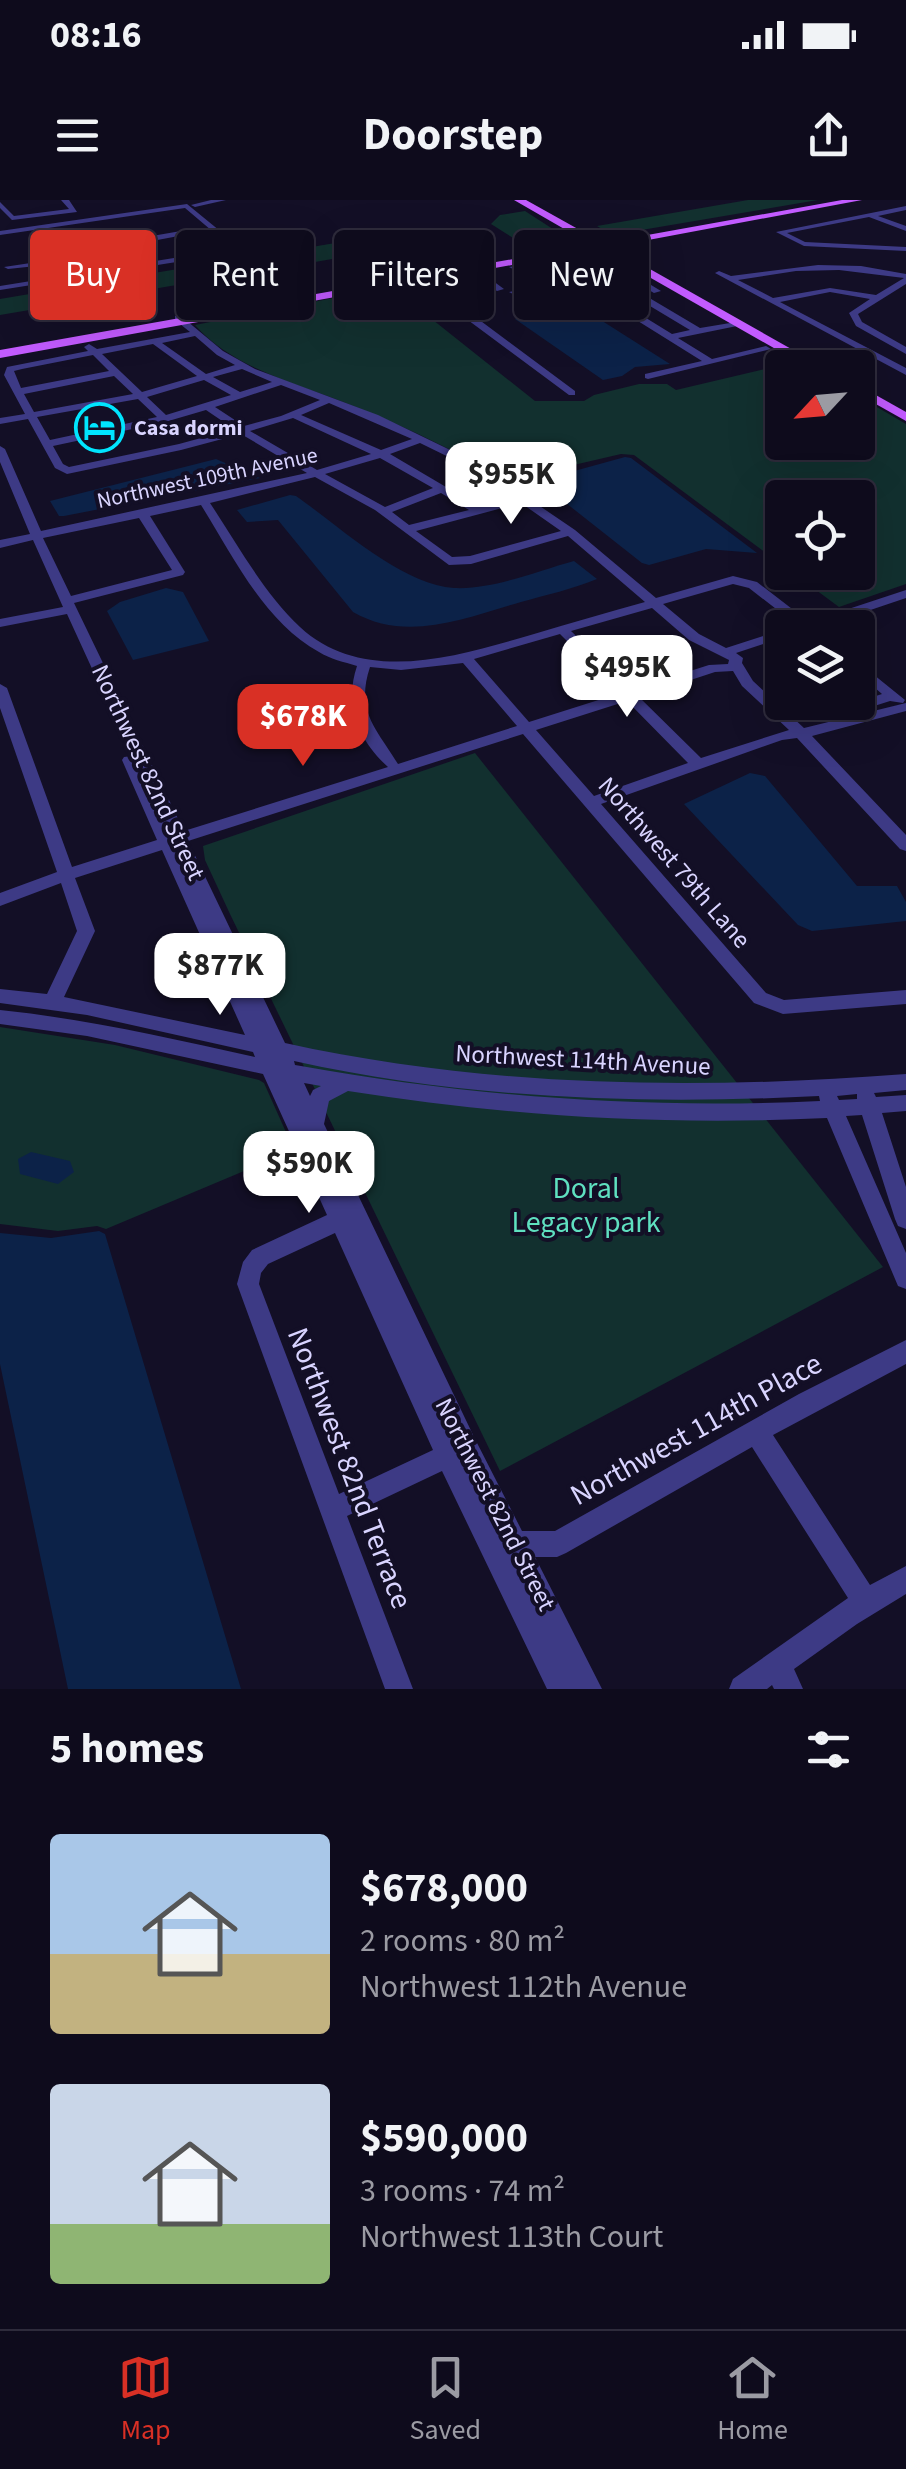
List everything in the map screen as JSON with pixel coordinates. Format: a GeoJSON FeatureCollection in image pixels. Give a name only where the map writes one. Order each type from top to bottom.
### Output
{"type":"FeatureCollection","features":[{"type":"Feature","properties":{"kind":"main road"},"geometry":{"type":"LineString","coordinates":[[518,200],[574,230]]}},
{"type":"Feature","properties":{"kind":"main road"},"geometry":{"type":"LineString","coordinates":[[535,200],[579,230]]}},
{"type":"Feature","properties":{"kind":"main road"},"geometry":{"type":"LineString","coordinates":[[649,233],[838,200]]}},
{"type":"Feature","properties":{"kind":"main road"},"geometry":{"type":"LineString","coordinates":[[649,235],[853,200]]}},
{"type":"Feature","properties":{"kind":"main road"},"geometry":{"type":"LineString","coordinates":[[649,270],[799,350]]}},
{"type":"Feature","properties":{"kind":"main road"},"geometry":{"type":"LineString","coordinates":[[649,272],[790,350]]}},
{"type":"Feature","properties":{"kind":"main road"},"geometry":{"type":"LineString","coordinates":[[0,352],[179,320]]}},
{"type":"Feature","properties":{"kind":"main road"},"geometry":{"type":"LineString","coordinates":[[0,352],[179,320]]}},
{"type":"Feature","properties":{"kind":"main road"},"geometry":{"type":"LineString","coordinates":[[875,391],[906,408]]}},
{"type":"Feature","properties":{"kind":"main road"},"geometry":{"type":"LineString","coordinates":[[875,399],[906,417]]}},
{"type":"Feature","properties":{"kind":"street"},"geometry":{"type":"LineString","coordinates":[[0,204],[5,217],[74,210],[65,200]]}},
{"type":"Feature","properties":{"kind":"street"},"geometry":{"type":"LineString","coordinates":[[0,232],[212,200]]}},
{"type":"Feature","properties":{"kind":"street"},"geometry":{"type":"LineString","coordinates":[[120,214],[149,203],[222,200]]}},
{"type":"Feature","properties":{"kind":"street"},"geometry":{"type":"LineString","coordinates":[[109,203],[120,214]]}},
{"type":"Feature","properties":{"kind":"street"},"geometry":{"type":"LineString","coordinates":[[124,230],[166,218],[149,203]]}},
{"type":"Feature","properties":{"kind":"street"},"geometry":{"type":"LineString","coordinates":[[187,203],[219,230]]}},
{"type":"Feature","properties":{"kind":"street"},"geometry":{"type":"LineString","coordinates":[[906,208],[780,232],[804,244],[906,249]]}},
{"type":"Feature","properties":{"kind":"street"},"geometry":{"type":"LineString","coordinates":[[869,214],[906,229]]}},
{"type":"Feature","properties":{"kind":"street"},"geometry":{"type":"LineString","coordinates":[[824,223],[840,230]]}},
{"type":"Feature","properties":{"kind":"street"},"geometry":{"type":"LineString","coordinates":[[46,225],[50,230]]}},
{"type":"Feature","properties":{"kind":"street"},"geometry":{"type":"LineString","coordinates":[[174,226],[178,230]]}},
{"type":"Feature","properties":{"kind":"street"},"geometry":{"type":"LineString","coordinates":[[856,237],[878,248],[902,269],[904,277]]}},
{"type":"Feature","properties":{"kind":"street"},"geometry":{"type":"LineString","coordinates":[[0,243],[30,239]]}},
{"type":"Feature","properties":{"kind":"street"},"geometry":{"type":"LineString","coordinates":[[21,284],[4,263],[30,256]]}},
{"type":"Feature","properties":{"kind":"street"},"geometry":{"type":"LineString","coordinates":[[730,279],[787,268],[864,269],[904,277]]}},
{"type":"Feature","properties":{"kind":"street"},"geometry":{"type":"LineString","coordinates":[[718,274],[906,372]]}},
{"type":"Feature","properties":{"kind":"street"},"geometry":{"type":"LineString","coordinates":[[904,277],[855,309],[854,318],[906,351]]}},
{"type":"Feature","properties":{"kind":"street"},"geometry":{"type":"LineString","coordinates":[[0,288],[30,283]]}},
{"type":"Feature","properties":{"kind":"street"},"geometry":{"type":"LineString","coordinates":[[771,301],[830,290],[875,296]]}},
{"type":"Feature","properties":{"kind":"street"},"geometry":{"type":"LineString","coordinates":[[649,302],[698,331]]}},
{"type":"Feature","properties":{"kind":"street"},"geometry":{"type":"LineString","coordinates":[[670,337],[725,326],[736,317]]}},
{"type":"Feature","properties":{"kind":"street"},"geometry":{"type":"LineString","coordinates":[[179,320],[243,366],[382,422],[459,460],[571,532],[694,637],[730,657],[748,683],[899,826],[906,845]]}},
{"type":"Feature","properties":{"kind":"street"},"geometry":{"type":"LineString","coordinates":[[474,320],[572,394]]}},
{"type":"Feature","properties":{"kind":"street"},"geometry":{"type":"LineString","coordinates":[[643,320],[711,362]]}},
{"type":"Feature","properties":{"kind":"street"},"geometry":{"type":"LineString","coordinates":[[648,376],[766,350],[725,326]]}},
{"type":"Feature","properties":{"kind":"street"},"geometry":{"type":"LineString","coordinates":[[194,334],[10,370],[8,375],[59,466],[67,471],[243,430],[326,401]]}},
{"type":"Feature","properties":{"kind":"street"},"geometry":{"type":"LineString","coordinates":[[83,339],[165,419]]}},
{"type":"Feature","properties":{"kind":"street"},"geometry":{"type":"LineString","coordinates":[[154,341],[205,378],[241,397]]}},
{"type":"Feature","properties":{"kind":"street"},"geometry":{"type":"LineString","coordinates":[[0,423],[139,396],[243,366]]}},
{"type":"Feature","properties":{"kind":"street"},"geometry":{"type":"LineString","coordinates":[[18,392],[116,373]]}},
{"type":"Feature","properties":{"kind":"street"},"geometry":{"type":"LineString","coordinates":[[46,444],[165,419],[278,383]]}},
{"type":"Feature","properties":{"kind":"street"},"geometry":{"type":"LineString","coordinates":[[208,407],[268,448],[384,511],[456,562],[571,532]]}},
{"type":"Feature","properties":{"kind":"street"},"geometry":{"type":"LineString","coordinates":[[293,415],[383,454],[478,511]]}},
{"type":"Feature","properties":{"kind":"street","name":"Northwest 109th Avenue"},"geometry":{"type":"LineString","coordinates":[[0,544],[321,475],[420,440]]}},
{"type":"Feature","properties":{"kind":"street","name":"Northwest 82nd Street"},"geometry":{"type":"LineString","coordinates":[[0,449],[32,536]]}},
{"type":"Feature","properties":{"kind":"street","name":"Northwest 82nd Street"},"geometry":{"type":"LineString","coordinates":[[0,472],[275,1059],[340,1220],[457,1452],[514,1544],[588,1689]]}},
{"type":"Feature","properties":{"kind":"street"},"geometry":{"type":"LineString","coordinates":[[384,511],[444,488]]}},
{"type":"Feature","properties":{"kind":"street"},"geometry":{"type":"LineString","coordinates":[[409,529],[524,499]]}},
{"type":"Feature","properties":{"kind":"street"},"geometry":{"type":"LineString","coordinates":[[203,500],[297,634],[322,650],[364,664],[410,666],[466,658],[722,581],[744,581],[782,610]]}},
{"type":"Feature","properties":{"kind":"street"},"geometry":{"type":"LineString","coordinates":[[0,626],[178,572],[141,511]]}},
{"type":"Feature","properties":{"kind":"street"},"geometry":{"type":"LineString","coordinates":[[857,610],[906,594]]}},
{"type":"Feature","properties":{"kind":"street"},"geometry":{"type":"LineString","coordinates":[[875,614],[906,604]]}},
{"type":"Feature","properties":{"kind":"street"},"geometry":{"type":"LineString","coordinates":[[562,630],[697,763]]}},
{"type":"Feature","properties":{"kind":"street"},"geometry":{"type":"LineString","coordinates":[[694,637],[711,663],[748,683]]}},
{"type":"Feature","properties":{"kind":"street"},"geometry":{"type":"LineString","coordinates":[[730,657],[765,642]]}},
{"type":"Feature","properties":{"kind":"street"},"geometry":{"type":"LineString","coordinates":[[0,900],[399,764],[765,649]]}},
{"type":"Feature","properties":{"kind":"street","name":"Northwest 79th Lane"},"geometry":{"type":"LineString","coordinates":[[466,658],[748,985],[771,1004],[783,1007],[906,997]]}},
{"type":"Feature","properties":{"kind":"street"},"geometry":{"type":"LineString","coordinates":[[364,664],[356,684],[357,710],[368,734],[399,764]]}},
{"type":"Feature","properties":{"kind":"street"},"geometry":{"type":"LineString","coordinates":[[875,680],[906,707]]}},
{"type":"Feature","properties":{"kind":"street"},"geometry":{"type":"LineString","coordinates":[[0,688],[86,931],[52,1002]]}},
{"type":"Feature","properties":{"kind":"street"},"geometry":{"type":"LineString","coordinates":[[799,730],[809,722],[893,695]]}},
{"type":"Feature","properties":{"kind":"street"},"geometry":{"type":"LineString","coordinates":[[591,802],[799,730],[818,730],[906,707]]}},
{"type":"Feature","properties":{"kind":"street","name":"Northwest 82nd Street"},"geometry":{"type":"LineString","coordinates":[[222,945],[242,1006],[314,1123],[562,1689]]}},
{"type":"Feature","properties":{"kind":"street"},"geometry":{"type":"LineString","coordinates":[[0,996],[52,1002],[210,1034],[275,1059]]}},
{"type":"Feature","properties":{"kind":"street"},"geometry":{"type":"LineString","coordinates":[[210,1034],[232,1025],[242,1006]]}},
{"type":"Feature","properties":{"kind":"street"},"geometry":{"type":"LineString","coordinates":[[0,1016],[275,1059]]}},
{"type":"Feature","properties":{"kind":"street","name":"Northwest 114th Avenue"},"geometry":{"type":"LineString","coordinates":[[275,1059],[345,1082],[489,1102],[584,1108],[720,1112],[828,1099],[862,1085],[906,1082]]}},
{"type":"Feature","properties":{"kind":"street","name":"Northwest 114th Avenue"},"geometry":{"type":"LineString","coordinates":[[275,1059],[528,1086],[828,1099],[869,1106],[906,1103]]}},
{"type":"Feature","properties":{"kind":"street"},"geometry":{"type":"LineString","coordinates":[[314,1123],[320,1096],[345,1082]]}},
{"type":"Feature","properties":{"kind":"street"},"geometry":{"type":"LineString","coordinates":[[862,1085],[898,1173],[906,1220]]}},
{"type":"Feature","properties":{"kind":"street"},"geometry":{"type":"LineString","coordinates":[[828,1099],[906,1278]]}},
{"type":"Feature","properties":{"kind":"street","name":"Northwest 82nd Terrace"},"geometry":{"type":"LineString","coordinates":[[340,1220],[277,1247],[250,1268],[248,1284],[399,1689]]}},
{"type":"Feature","properties":{"kind":"street","name":"Northwest 114th Place"},"geometry":{"type":"LineString","coordinates":[[514,1544],[550,1545],[906,1352]]}},
{"type":"Feature","properties":{"kind":"street"},"geometry":{"type":"LineString","coordinates":[[757,1432],[866,1603]]}},
{"type":"Feature","properties":{"kind":"street"},"geometry":{"type":"LineString","coordinates":[[332,1510],[457,1452]]}},
{"type":"Feature","properties":{"kind":"street"},"geometry":{"type":"LineString","coordinates":[[743,1689],[782,1677],[866,1603],[906,1579]]}},
{"type":"Feature","properties":{"kind":"green space"},"geometry":{"type":"Polygon","coordinates":[[[748,200],[818,200],[641,230],[604,230],[597,226],[748,200]]]}},
{"type":"Feature","properties":{"kind":"green space"},"geometry":{"type":"Polygon","coordinates":[[[525,211],[554,230],[514,230],[514,239],[491,224],[500,215],[525,211]]]}},
{"type":"Feature","properties":{"kind":"green space"},"geometry":{"type":"Polygon","coordinates":[[[334,243],[334,259],[314,262],[314,247],[334,243]]]}},
{"type":"Feature","properties":{"kind":"green space"},"geometry":{"type":"Polygon","coordinates":[[[176,269],[176,285],[156,288],[156,273],[176,269]]]}},
{"type":"Feature","properties":{"kind":"green space"},"geometry":{"type":"Polygon","coordinates":[[[30,294],[30,310],[0,315],[0,299],[30,294]]]}},
{"type":"Feature","properties":{"kind":"green space"},"geometry":{"type":"Polygon","coordinates":[[[334,298],[334,320],[433,320],[535,401],[584,401],[639,384],[667,384],[676,390],[765,369],[765,460],[875,460],[875,406],[906,424],[906,584],[839,607],[816,590],[875,590],[875,480],[765,480],[765,552],[634,455],[621,454],[509,480],[399,425],[251,366],[211,341],[195,325],[221,320],[314,320],[314,302],[334,298]]]}},
{"type":"Feature","properties":{"kind":"green space","name":"Doral Legacy park"},"geometry":{"type":"Polygon","coordinates":[[[475,753],[883,1267],[500,1471],[230,914],[205,860],[203,846],[475,753]]]}},
{"type":"Feature","properties":{"kind":"green space"},"geometry":{"type":"Polygon","coordinates":[[[0,1027],[115,1045],[259,1080],[264,1083],[294,1150],[106,1229],[97,1226],[58,1231],[0,1224],[0,1027]]]}},
{"type":"Feature","properties":{"kind":"water"},"geometry":{"type":"Polygon","coordinates":[[[516,320],[601,320],[670,364],[635,367],[622,376],[603,380],[516,320]]]}},
{"type":"Feature","properties":{"kind":"water"},"geometry":{"type":"Polygon","coordinates":[[[625,457],[757,553],[706,549],[649,565],[642,563],[538,481],[625,457]]]}},
{"type":"Feature","properties":{"kind":"water"},"geometry":{"type":"Polygon","coordinates":[[[216,459],[260,478],[64,516],[59,516],[50,501],[216,459]]]}},
{"type":"Feature","properties":{"kind":"water"},"geometry":{"type":"Polygon","coordinates":[[[290,495],[392,565],[434,584],[454,588],[484,586],[574,561],[597,579],[436,625],[394,626],[373,621],[353,612],[278,520],[247,522],[237,510],[290,495]]]}},
{"type":"Feature","properties":{"kind":"water"},"geometry":{"type":"Polygon","coordinates":[[[166,588],[183,592],[209,641],[133,660],[107,611],[120,602],[166,588]]]}},
{"type":"Feature","properties":{"kind":"water"},"geometry":{"type":"Polygon","coordinates":[[[750,773],[765,776],[857,886],[897,886],[906,902],[906,921],[812,931],[798,925],[684,804],[750,773]]]}},
{"type":"Feature","properties":{"kind":"water"},"geometry":{"type":"Polygon","coordinates":[[[31,1152],[70,1161],[74,1172],[58,1184],[20,1174],[18,1159],[31,1152]]]}},
{"type":"Feature","properties":{"kind":"water"},"geometry":{"type":"Polygon","coordinates":[[[99,1231],[105,1234],[241,1689],[68,1689],[0,1364],[0,1233],[51,1238],[99,1231]]]}},
{"type":"Feature","properties":{"kind":"place","name":"Casa dormi"},"geometry":{"type":"Point","coordinates":[99,427]}}]}
